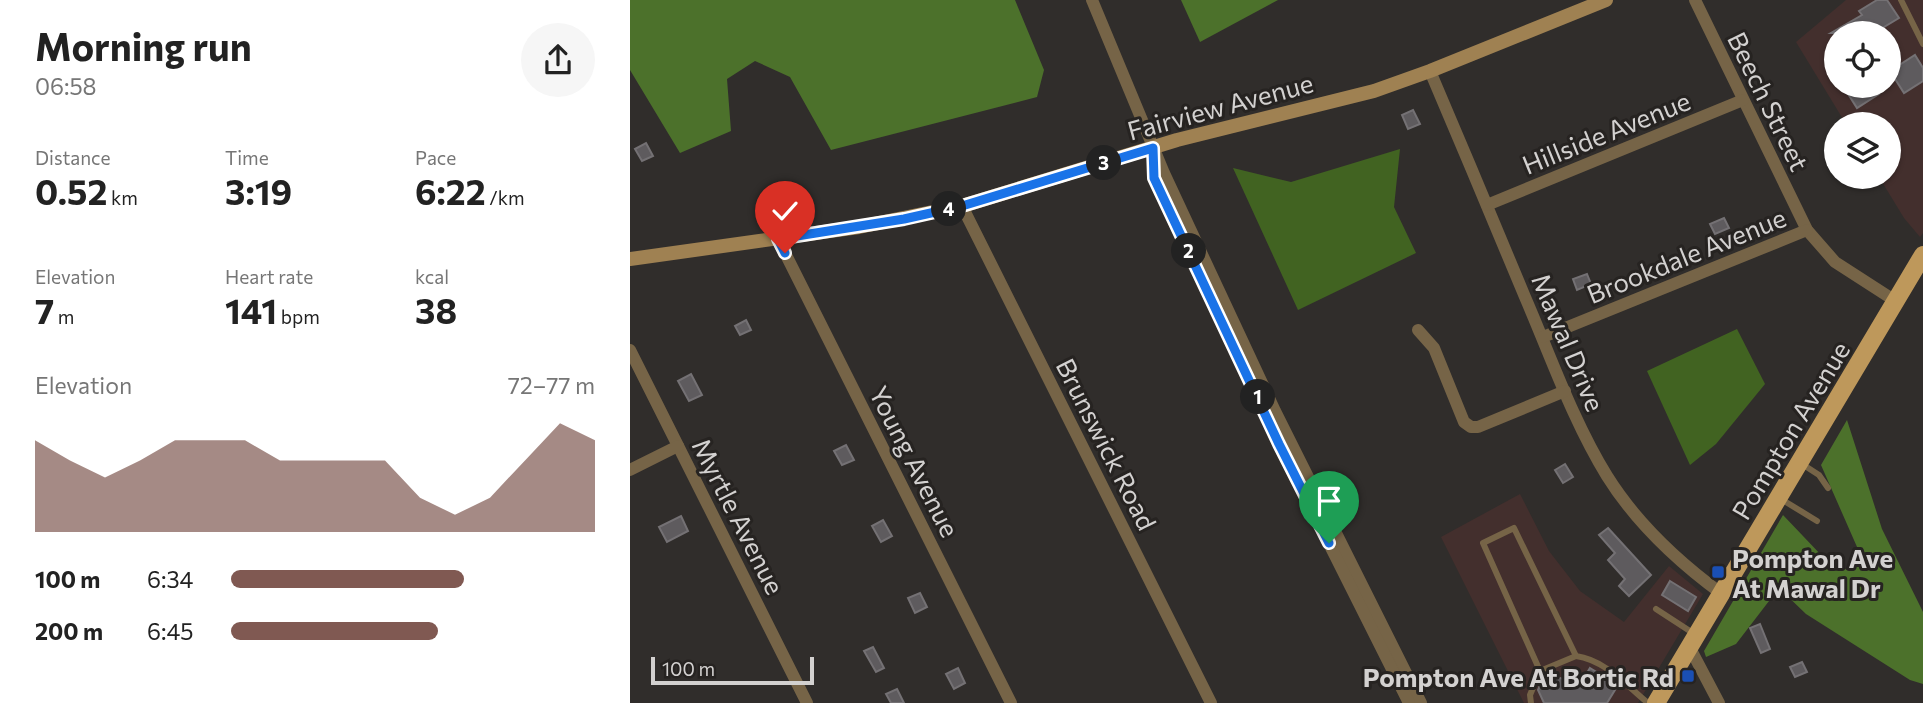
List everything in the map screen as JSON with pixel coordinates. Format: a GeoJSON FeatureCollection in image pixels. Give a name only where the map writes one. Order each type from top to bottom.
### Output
{"type":"FeatureCollection","features":[{"type":"Feature","properties":{"kind":"main road","name":"Fairview Avenue"},"geometry":{"type":"LineString","coordinates":[[630,259],[893,221],[962,206],[1153,148],[1339,101],[1430,71],[1606,0]]}},
{"type":"Feature","properties":{"kind":"main road","name":"Pompton Avenue"},"geometry":{"type":"LineString","coordinates":[[1656,703],[1922,258]]}},
{"type":"Feature","properties":{"kind":"street"},"geometry":{"type":"LineString","coordinates":[[1092,0],[1212,287],[1270,413],[1394,662],[1409,703]]}},
{"type":"Feature","properties":{"kind":"street","name":"Beech Street"},"geometry":{"type":"LineString","coordinates":[[1695,0],[1807,230],[1835,262],[1897,302]]}},
{"type":"Feature","properties":{"kind":"street","name":"Mawal Drive"},"geometry":{"type":"LineString","coordinates":[[1430,71],[1565,391],[1598,462],[1632,511],[1671,554],[1722,594]]}},
{"type":"Feature","properties":{"kind":"street","name":"Hillside Avenue"},"geometry":{"type":"LineString","coordinates":[[1487,205],[1743,100]]}},
{"type":"Feature","properties":{"kind":"street","name":"Brunswick Road"},"geometry":{"type":"LineString","coordinates":[[962,206],[1212,703]]}},
{"type":"Feature","properties":{"kind":"street","name":"Brookdale Avenue"},"geometry":{"type":"LineString","coordinates":[[1542,337],[1807,230]]}},
{"type":"Feature","properties":{"kind":"street","name":"Young Avenue"},"geometry":{"type":"LineString","coordinates":[[778,239],[1011,703]]}},
{"type":"Feature","properties":{"kind":"street"},"geometry":{"type":"LineString","coordinates":[[1418,330],[1434,348],[1464,422],[1471,427],[1478,427],[1565,391]]}},
{"type":"Feature","properties":{"kind":"street","name":"Myrtle Avenue"},"geometry":{"type":"LineString","coordinates":[[630,350],[807,703]]}},
{"type":"Feature","properties":{"kind":"street"},"geometry":{"type":"LineString","coordinates":[[630,470],[678,446]]}},
{"type":"Feature","properties":{"kind":"street"},"geometry":{"type":"LineString","coordinates":[[1694,642],[1719,703]]}},
{"type":"Feature","properties":{"kind":"street"},"geometry":{"type":"LineString","coordinates":[[1394,662],[1421,703]]}},
{"type":"Feature","properties":{"kind":"lane"},"geometry":{"type":"LineString","coordinates":[[1900,0],[1923,44]]}},
{"type":"Feature","properties":{"kind":"lane"},"geometry":{"type":"LineString","coordinates":[[1801,463],[1819,475],[1828,488]]}},
{"type":"Feature","properties":{"kind":"lane"},"geometry":{"type":"LineString","coordinates":[[1779,499],[1817,521]]}},
{"type":"Feature","properties":{"kind":"lane"},"geometry":{"type":"LineString","coordinates":[[1540,671],[1483,543],[1514,528],[1576,656]]}},
{"type":"Feature","properties":{"kind":"lane"},"geometry":{"type":"LineString","coordinates":[[1656,608],[1694,642]]}},
{"type":"Feature","properties":{"kind":"lane"},"geometry":{"type":"LineString","coordinates":[[1531,703],[1530,695],[1540,671],[1576,656],[1588,657],[1599,663],[1648,703]]}},
{"type":"Feature","properties":{"kind":"shaded area"},"geometry":{"type":"Polygon","coordinates":[[[1846,0],[1923,0],[1923,233],[1920,237],[1904,218],[1886,189],[1901,189],[1901,112],[1839,112],[1830,98],[1901,98],[1901,21],[1824,21],[1824,88],[1796,42],[1846,0]]]}},
{"type":"Feature","properties":{"kind":"shaded area"},"geometry":{"type":"Polygon","coordinates":[[[1520,494],[1549,551],[1580,591],[1624,622],[1669,566],[1703,594],[1638,703],[1524,703],[1441,537],[1520,494]]]}},
{"type":"Feature","properties":{"kind":"green space"},"geometry":{"type":"Polygon","coordinates":[[[630,0],[1015,0],[1044,70],[1037,97],[831,150],[790,77],[755,61],[727,79],[731,131],[680,153],[630,70],[630,0]]]}},
{"type":"Feature","properties":{"kind":"green space"},"geometry":{"type":"Polygon","coordinates":[[[1181,0],[1278,0],[1200,42],[1181,0]]]}},
{"type":"Feature","properties":{"kind":"green space"},"geometry":{"type":"Polygon","coordinates":[[[1400,149],[1394,207],[1416,253],[1298,310],[1233,168],[1291,182],[1400,149]]]}},
{"type":"Feature","properties":{"kind":"green space"},"geometry":{"type":"Polygon","coordinates":[[[1737,329],[1765,384],[1716,444],[1690,465],[1647,371],[1737,329]]]}},
{"type":"Feature","properties":{"kind":"green space"},"geometry":{"type":"Polygon","coordinates":[[[1847,420],[1882,529],[1923,612],[1923,684],[1910,680],[1806,614],[1779,588],[1736,644],[1706,657],[1704,651],[1783,515],[1823,557],[1847,570],[1861,556],[1821,465],[1847,420]]]}},
{"type":"Feature","properties":{"kind":"building"},"geometry":{"type":"Polygon","coordinates":[[[1877,0],[1887,0],[1899,18],[1894,21],[1852,21],[1862,15],[1859,11],[1877,0]]]}},
{"type":"Feature","properties":{"kind":"building"},"geometry":{"type":"Polygon","coordinates":[[[1915,55],[1923,68],[1923,81],[1904,93],[1901,88],[1901,64],[1915,55]]]}},
{"type":"Feature","properties":{"kind":"building"},"geometry":{"type":"Polygon","coordinates":[[[1851,98],[1873,98],[1857,108],[1851,98]]]}},
{"type":"Feature","properties":{"kind":"building"},"geometry":{"type":"Polygon","coordinates":[[[1413,110],[1420,124],[1408,129],[1402,115],[1413,110]]]}},
{"type":"Feature","properties":{"kind":"building"},"geometry":{"type":"Polygon","coordinates":[[[646,143],[653,156],[642,161],[635,149],[646,143]]]}},
{"type":"Feature","properties":{"kind":"building"},"geometry":{"type":"Polygon","coordinates":[[[1724,218],[1729,228],[1715,234],[1710,224],[1724,218]]]}},
{"type":"Feature","properties":{"kind":"building"},"geometry":{"type":"Polygon","coordinates":[[[1587,274],[1591,284],[1577,290],[1573,279],[1587,274]]]}},
{"type":"Feature","properties":{"kind":"building"},"geometry":{"type":"Polygon","coordinates":[[[746,320],[751,330],[740,335],[735,326],[746,320]]]}},
{"type":"Feature","properties":{"kind":"building"},"geometry":{"type":"Polygon","coordinates":[[[691,374],[702,395],[689,401],[678,381],[691,374]]]}},
{"type":"Feature","properties":{"kind":"building"},"geometry":{"type":"Polygon","coordinates":[[[846,445],[854,460],[842,465],[834,451],[846,445]]]}},
{"type":"Feature","properties":{"kind":"building"},"geometry":{"type":"Polygon","coordinates":[[[1565,464],[1573,477],[1563,483],[1555,470],[1565,464]]]}},
{"type":"Feature","properties":{"kind":"building"},"geometry":{"type":"Polygon","coordinates":[[[681,516],[688,531],[667,542],[659,527],[681,516]]]}},
{"type":"Feature","properties":{"kind":"building"},"geometry":{"type":"Polygon","coordinates":[[[883,520],[892,536],[881,542],[872,526],[883,520]]]}},
{"type":"Feature","properties":{"kind":"building"},"geometry":{"type":"Polygon","coordinates":[[[1608,528],[1651,575],[1629,596],[1619,586],[1625,579],[1608,560],[1615,553],[1599,535],[1608,528]]]}},
{"type":"Feature","properties":{"kind":"building"},"geometry":{"type":"Polygon","coordinates":[[[1670,581],[1696,597],[1688,611],[1662,595],[1670,581]]]}},
{"type":"Feature","properties":{"kind":"building"},"geometry":{"type":"Polygon","coordinates":[[[920,593],[927,607],[915,613],[908,598],[920,593]]]}},
{"type":"Feature","properties":{"kind":"building"},"geometry":{"type":"Polygon","coordinates":[[[1760,624],[1770,649],[1761,653],[1750,628],[1760,624]]]}},
{"type":"Feature","properties":{"kind":"building"},"geometry":{"type":"Polygon","coordinates":[[[873,647],[884,668],[876,672],[864,651],[873,647]]]}},
{"type":"Feature","properties":{"kind":"building"},"geometry":{"type":"Polygon","coordinates":[[[1802,662],[1807,672],[1795,677],[1790,667],[1802,662]]]}},
{"type":"Feature","properties":{"kind":"building"},"geometry":{"type":"Polygon","coordinates":[[[958,668],[965,683],[954,689],[946,674],[958,668]]]}},
{"type":"Feature","properties":{"kind":"building"},"geometry":{"type":"Polygon","coordinates":[[[1590,668],[1618,685],[1607,703],[1544,703],[1538,690],[1543,678],[1551,675],[1566,680],[1571,678],[1581,683],[1590,668]]]}},
{"type":"Feature","properties":{"kind":"building"},"geometry":{"type":"Polygon","coordinates":[[[897,689],[904,703],[891,703],[886,694],[897,689]]]}},
{"type":"Feature","properties":{"kind":"place","name":"Pompton Ave At Mawal Dr"},"geometry":{"type":"Point","coordinates":[1718,572]}},
{"type":"Feature","properties":{"kind":"place","name":"Pompton Ave At Bortic Rd"},"geometry":{"type":"Point","coordinates":[1688,676]}},
{"type":"Feature","properties":{"kind":"route"},"geometry":{"type":"LineString","coordinates":[[785,253],[778,239],[904,219],[962,206],[1153,148],[1154,178],[1279,444],[1329,543]]}}]}
